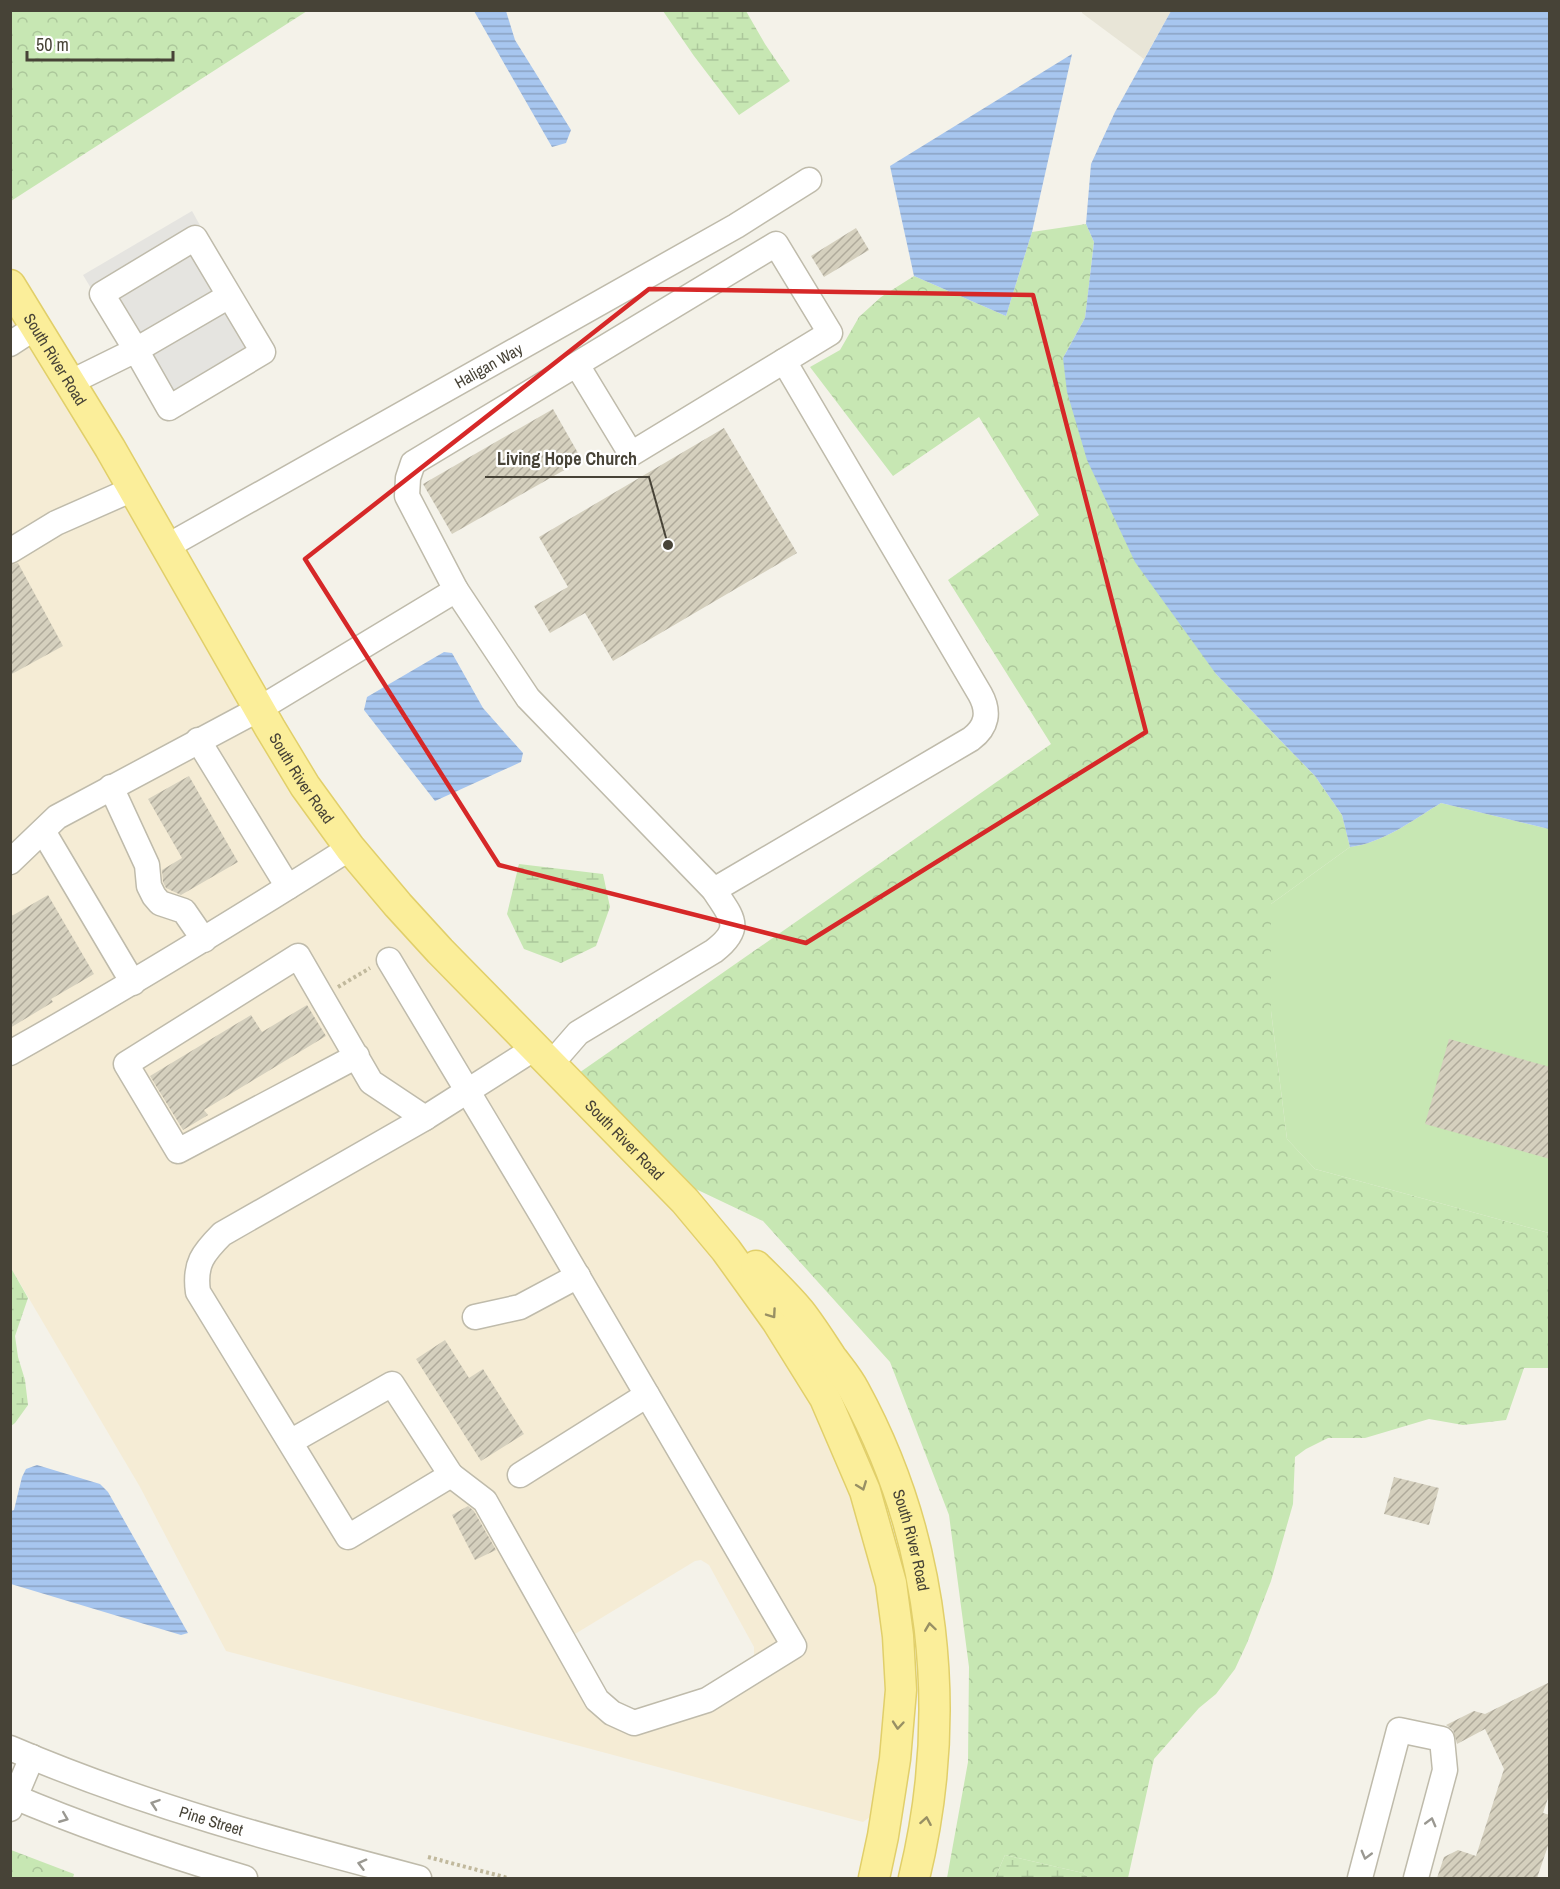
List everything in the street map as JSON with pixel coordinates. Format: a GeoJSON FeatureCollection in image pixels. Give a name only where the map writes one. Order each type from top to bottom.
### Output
{"type":"FeatureCollection","features":[{"type":"Feature","properties":{"kind":"main road","name":"South River Road"},"geometry":{"type":"LineString","coordinates":[[10,285],[133,489],[305,786],[350,848],[398,905],[543,1056],[685,1201],[741,1250],[799,1310],[854,1389],[902,1498],[924,1588],[935,1670],[936,1710],[930,1796],[914,1878]]}},
{"type":"Feature","properties":{"kind":"main road","name":"South River Road"},"geometry":{"type":"LineString","coordinates":[[685,1201],[726,1250],[777,1321],[825,1398],[865,1491],[891,1583],[898,1636],[901,1690],[895,1759],[884,1836],[874,1878]]}},
{"type":"Feature","properties":{"kind":"street","name":"Haligan Way"},"geometry":{"type":"LineString","coordinates":[[166,547],[736,226],[809,180]]}},
{"type":"Feature","properties":{"kind":"street"},"geometry":{"type":"LineString","coordinates":[[195,238],[263,352],[169,408],[136,350],[102,294],[195,238]]}},
{"type":"Feature","properties":{"kind":"street"},"geometry":{"type":"LineString","coordinates":[[451,1475],[348,1537],[198,1292],[195,1276],[204,1252],[222,1234],[425,1118],[467,1091],[543,1056],[714,951],[731,936],[733,928],[729,914],[714,890],[528,698],[456,590],[407,496],[408,478],[413,463],[776,244],[830,333],[631,454],[577,365]]}},
{"type":"Feature","properties":{"kind":"street"},"geometry":{"type":"LineString","coordinates":[[69,382],[136,350],[229,296]]}},
{"type":"Feature","properties":{"kind":"street"},"geometry":{"type":"LineString","coordinates":[[10,344],[36,327]]}},
{"type":"Feature","properties":{"kind":"street"},"geometry":{"type":"LineString","coordinates":[[714,890],[971,739],[981,730],[986,718],[986,706],[980,694],[784,361]]}},
{"type":"Feature","properties":{"kind":"street"},"geometry":{"type":"LineString","coordinates":[[10,551],[56,523],[133,489]]}},
{"type":"Feature","properties":{"kind":"street"},"geometry":{"type":"LineString","coordinates":[[10,862],[57,817],[259,709],[456,590]]}},
{"type":"Feature","properties":{"kind":"street"},"geometry":{"type":"LineString","coordinates":[[198,740],[288,887]]}},
{"type":"Feature","properties":{"kind":"street"},"geometry":{"type":"LineString","coordinates":[[111,787],[147,865],[154,896],[160,903],[184,911],[204,940]]}},
{"type":"Feature","properties":{"kind":"street"},"geometry":{"type":"LineString","coordinates":[[43,831],[133,983]]}},
{"type":"Feature","properties":{"kind":"street"},"geometry":{"type":"LineString","coordinates":[[10,1053],[133,983],[350,848]]}},
{"type":"Feature","properties":{"kind":"street"},"geometry":{"type":"LineString","coordinates":[[357,1056],[178,1151],[126,1064],[298,957],[357,1056],[372,1082],[425,1118]]}},
{"type":"Feature","properties":{"kind":"street"},"geometry":{"type":"LineString","coordinates":[[290,1442],[392,1384],[451,1475],[484,1501],[597,1700],[612,1713],[634,1723],[706,1700],[794,1646],[578,1276],[467,1091],[384,962]]}},
{"type":"Feature","properties":{"kind":"street"},"geometry":{"type":"LineString","coordinates":[[475,1317],[520,1307],[578,1276]]}},
{"type":"Feature","properties":{"kind":"street"},"geometry":{"type":"LineString","coordinates":[[520,1475],[647,1395]]}},
{"type":"Feature","properties":{"kind":"street"},"geometry":{"type":"LineString","coordinates":[[1360,1878],[1400,1730],[1442,1740],[1445,1770],[1416,1878]]}},
{"type":"Feature","properties":{"kind":"street"},"geometry":{"type":"LineString","coordinates":[[21,1753],[13,1800],[145,1847],[245,1878]]}},
{"type":"Feature","properties":{"kind":"street","name":"Pine Street"},"geometry":{"type":"LineString","coordinates":[[21,1753],[95,1783],[183,1813],[252,1834],[419,1878]]}},
{"type":"Feature","properties":{"kind":"path"},"geometry":{"type":"LineString","coordinates":[[322,997],[384,962]]}},
{"type":"Feature","properties":{"kind":"path"},"geometry":{"type":"LineString","coordinates":[[418,1854],[508,1878]]}},
{"type":"Feature","properties":{"kind":"highlighted area"},"geometry":{"type":"Polygon","coordinates":[[[649,289],[1033,295],[1146,732],[806,943],[499,865],[305,559],[649,289]]]}},
{"type":"Feature","properties":{"kind":"shaded area"},"geometry":{"type":"Polygon","coordinates":[[[1082,10],[1171,11],[1144,59],[1082,13],[1082,10]]]}},
{"type":"Feature","properties":{"kind":"shaded area"},"geometry":{"type":"Polygon","coordinates":[[[192,211],[274,358],[169,418],[83,275],[192,211]]]}},
{"type":"Feature","properties":{"kind":"shaded area"},"geometry":{"type":"Polygon","coordinates":[[[10,305],[260,732],[717,1256],[815,1403],[854,1494],[879,1584],[890,1690],[885,1743],[870,1817],[863,1822],[226,1651],[140,1487],[11,1268],[10,305]],[[701,1560],[695,1561],[575,1634],[574,1636],[621,1716],[727,1683],[724,1674],[754,1655],[754,1647],[709,1565],[701,1560]]]}},
{"type":"Feature","properties":{"kind":"green space"},"geometry":{"type":"Polygon","coordinates":[[[11,10],[307,10],[307,11],[11,201],[11,10]]]}},
{"type":"Feature","properties":{"kind":"green space"},"geometry":{"type":"Polygon","coordinates":[[[663,11],[746,11],[790,81],[739,115],[663,11]]]}},
{"type":"Feature","properties":{"kind":"green space"},"geometry":{"type":"Polygon","coordinates":[[[1086,224],[1094,242],[1085,318],[1063,358],[1216,674],[1315,776],[1342,815],[1350,847],[1271,904],[1271,1011],[1287,1139],[1315,1169],[1549,1233],[1549,1368],[1524,1368],[1506,1420],[1463,1425],[1429,1419],[1365,1438],[1328,1438],[1295,1457],[1293,1504],[1271,1581],[1247,1643],[1235,1669],[1216,1694],[1199,1708],[1154,1759],[1128,1878],[1089,1878],[1083,1873],[1005,1855],[995,1878],[947,1878],[968,1762],[969,1667],[949,1515],[890,1362],[763,1221],[681,1182],[576,1075],[1051,744],[948,580],[1039,515],[979,417],[893,476],[810,367],[840,350],[859,317],[881,297],[914,276],[1006,316],[1032,232],[1086,224]]]}},
{"type":"Feature","properties":{"kind":"green space"},"geometry":{"type":"Polygon","coordinates":[[[1441,803],[1549,829],[1549,1233],[1315,1169],[1287,1139],[1271,1011],[1271,904],[1350,847],[1386,836],[1441,803]]]}},
{"type":"Feature","properties":{"kind":"green space"},"geometry":{"type":"Polygon","coordinates":[[[519,864],[603,874],[610,907],[596,946],[561,963],[524,949],[507,914],[519,864]]]}},
{"type":"Feature","properties":{"kind":"green space"},"geometry":{"type":"Polygon","coordinates":[[[11,1268],[28,1298],[15,1336],[28,1405],[11,1426],[11,1268]]]}},
{"type":"Feature","properties":{"kind":"green space"},"geometry":{"type":"Polygon","coordinates":[[[11,1850],[74,1874],[73,1878],[11,1878],[11,1850]]]}},
{"type":"Feature","properties":{"kind":"green space"},"geometry":{"type":"Polygon","coordinates":[[[1005,1855],[1083,1873],[1089,1878],[995,1878],[1005,1855]]]}},
{"type":"Feature","properties":{"kind":"water"},"geometry":{"type":"Polygon","coordinates":[[[474,11],[506,11],[515,40],[571,130],[566,143],[552,147],[474,11]]]}},
{"type":"Feature","properties":{"kind":"water"},"geometry":{"type":"Polygon","coordinates":[[[1171,11],[1549,11],[1549,829],[1441,803],[1386,836],[1350,847],[1342,815],[1315,776],[1216,674],[1135,562],[1087,460],[1067,392],[1063,358],[1085,318],[1094,242],[1086,224],[1091,164],[1115,112],[1171,11]]]}},
{"type":"Feature","properties":{"kind":"water"},"geometry":{"type":"Polygon","coordinates":[[[1072,54],[1032,232],[1006,316],[914,276],[890,166],[1072,54]]]}},
{"type":"Feature","properties":{"kind":"water"},"geometry":{"type":"Polygon","coordinates":[[[444,652],[452,653],[483,708],[523,753],[521,762],[435,801],[364,710],[367,697],[444,652]]]}},
{"type":"Feature","properties":{"kind":"water"},"geometry":{"type":"Polygon","coordinates":[[[37,1465],[100,1484],[108,1492],[188,1633],[181,1635],[11,1584],[11,1511],[14,1510],[26,1469],[37,1465]]]}},
{"type":"Feature","properties":{"kind":"building"},"geometry":{"type":"Polygon","coordinates":[[[856,228],[869,250],[824,277],[811,256],[856,228]]]}},
{"type":"Feature","properties":{"kind":"building"},"geometry":{"type":"Polygon","coordinates":[[[553,409],[582,460],[452,534],[423,484],[553,409]]]}},
{"type":"Feature","properties":{"kind":"building"},"geometry":{"type":"Polygon","coordinates":[[[724,428],[797,553],[613,661],[585,613],[550,633],[534,606],[568,587],[539,537],[724,428]]]}},
{"type":"Feature","properties":{"kind":"building"},"geometry":{"type":"Polygon","coordinates":[[[18,563],[63,646],[10,675],[10,565],[18,563]]]}},
{"type":"Feature","properties":{"kind":"building"},"geometry":{"type":"Polygon","coordinates":[[[189,776],[238,862],[181,895],[166,888],[162,870],[182,858],[148,799],[189,776]]]}},
{"type":"Feature","properties":{"kind":"building"},"geometry":{"type":"Polygon","coordinates":[[[48,895],[94,974],[51,999],[53,1002],[10,1028],[10,917],[48,895]]]}},
{"type":"Feature","properties":{"kind":"building"},"geometry":{"type":"Polygon","coordinates":[[[307,1005],[326,1036],[204,1110],[208,1115],[183,1130],[150,1076],[251,1015],[262,1032],[307,1005]]]}},
{"type":"Feature","properties":{"kind":"building"},"geometry":{"type":"Polygon","coordinates":[[[1449,1039],[1550,1067],[1550,1159],[1425,1124],[1449,1039]]]}},
{"type":"Feature","properties":{"kind":"building"},"geometry":{"type":"Polygon","coordinates":[[[445,1340],[469,1378],[483,1369],[524,1434],[481,1461],[416,1359],[445,1340]]]}},
{"type":"Feature","properties":{"kind":"building"},"geometry":{"type":"Polygon","coordinates":[[[1394,1477],[1439,1488],[1429,1525],[1384,1514],[1394,1477]]]}},
{"type":"Feature","properties":{"kind":"building"},"geometry":{"type":"Polygon","coordinates":[[[468,1506],[474,1511],[496,1550],[475,1560],[452,1515],[468,1506]]]}},
{"type":"Feature","properties":{"kind":"building"},"geometry":{"type":"Polygon","coordinates":[[[1550,1682],[1550,1792],[1543,1813],[1550,1815],[1550,1840],[1537,1878],[1437,1878],[1444,1857],[1458,1850],[1476,1856],[1504,1769],[1485,1729],[1457,1744],[1453,1730],[1446,1725],[1474,1711],[1485,1714],[1550,1682]]]}},
{"type":"Feature","properties":{"kind":"place","name":"Living Hope Church"},"geometry":{"type":"Point","coordinates":[668,545]}}]}
